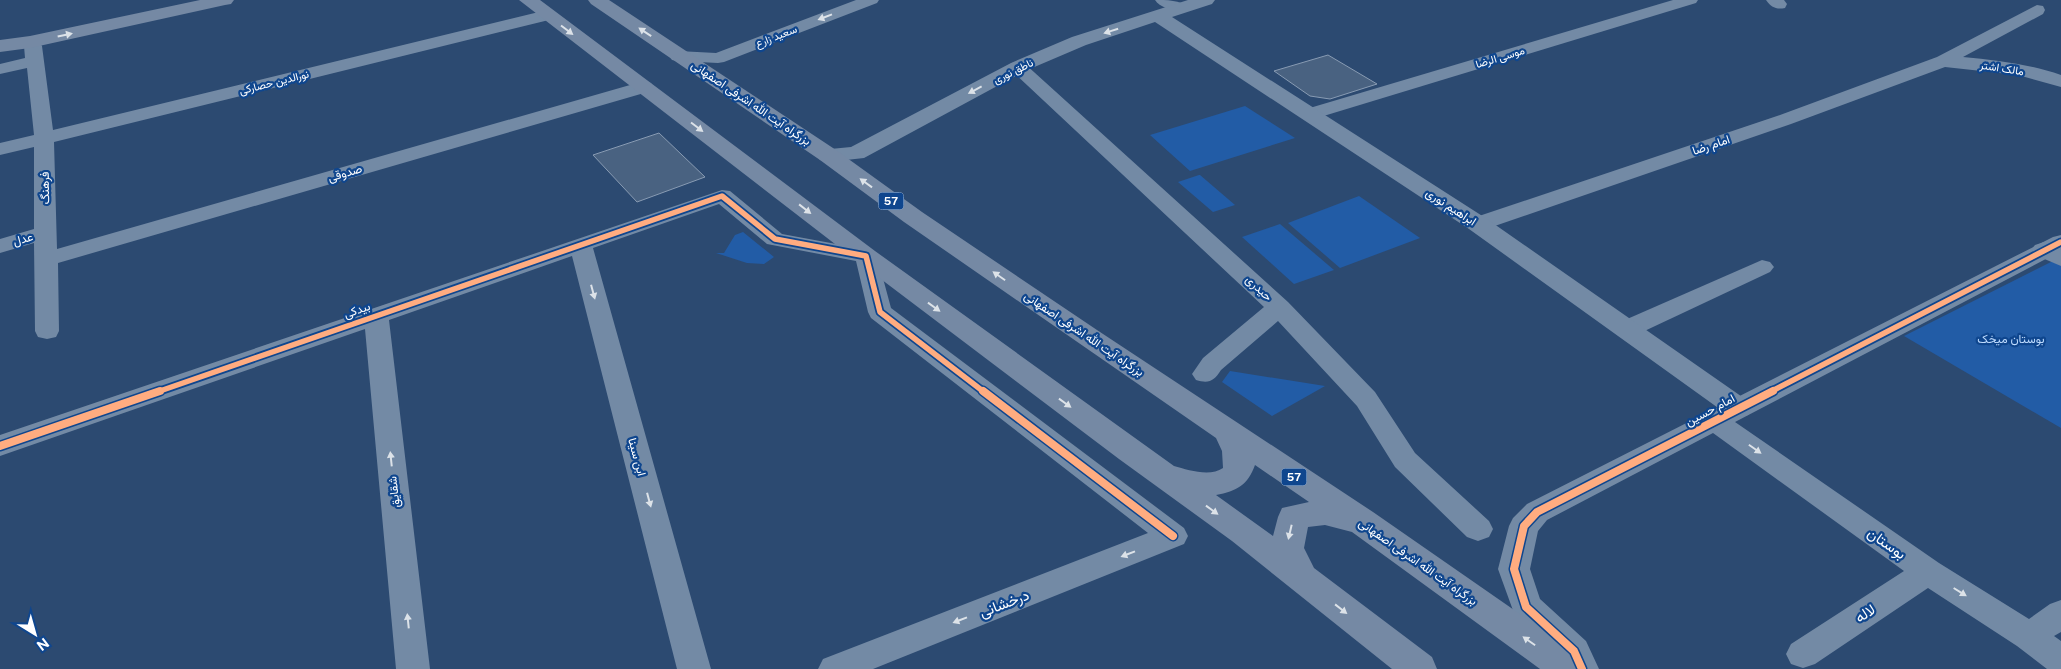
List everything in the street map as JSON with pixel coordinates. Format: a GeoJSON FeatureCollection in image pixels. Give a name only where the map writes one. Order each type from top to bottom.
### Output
{"type":"FeatureCollection","features":[{"type":"Feature","properties":{"kind":"highway"},"geometry":{"type":"LineString","coordinates":[[0,46],[30,42],[225,0]]}},
{"type":"Feature","properties":{"kind":"highway"},"geometry":{"type":"LineString","coordinates":[[528,0],[866,256],[1244,532],[1419,669]]}},
{"type":"Feature","properties":{"kind":"highway","name":"بزرگراه آیت الله اشرفی اصفهانی"},"geometry":{"type":"LineString","coordinates":[[597,0],[828,155],[913,217],[1361,521],[1569,669]]}},
{"type":"Feature","properties":{"kind":"highway"},"geometry":{"type":"LineString","coordinates":[[1166,476],[1204,484],[1223,484],[1233,479],[1239,471],[1239,457],[1229,433]]}},
{"type":"Feature","properties":{"kind":"highway"},"geometry":{"type":"LineString","coordinates":[[1302,579],[1287,548],[1294,517],[1325,512],[1361,521]]}},
{"type":"Feature","properties":{"kind":"street","name":"سعید زارع"},"geometry":{"type":"LineString","coordinates":[[678,56],[718,58],[871,0]]}},
{"type":"Feature","properties":{"kind":"street","name":"ناطق نوری"},"geometry":{"type":"LineString","coordinates":[[828,155],[856,153],[1018,67],[1079,41],[1167,8],[1206,0]]}},
{"type":"Feature","properties":{"kind":"street","name":"موسی الرضا"},"geometry":{"type":"LineString","coordinates":[[1310,114],[1690,0]]}},
{"type":"Feature","properties":{"kind":"street","name":"ابراهیم نوری"},"geometry":{"type":"LineString","coordinates":[[1167,8],[1310,114],[1478,224],[1626,329],[1726,415]]}},
{"type":"Feature","properties":{"kind":"street","name":"امام رضا"},"geometry":{"type":"LineString","coordinates":[[1478,224],[1784,120],[1943,61],[2037,10]]}},
{"type":"Feature","properties":{"kind":"street","name":"نورالدین حصارکی"},"geometry":{"type":"LineString","coordinates":[[0,150],[547,15]]}},
{"type":"Feature","properties":{"kind":"street","name":"فرهنگ"},"geometry":{"type":"LineString","coordinates":[[0,69],[34,54],[44,138],[47,331]]}},
{"type":"Feature","properties":{"kind":"street","name":"مالک اشتر"},"geometry":{"type":"LineString","coordinates":[[1943,61],[2056,75]]}},
{"type":"Feature","properties":{"kind":"street","name":"حیدری"},"geometry":{"type":"LineString","coordinates":[[1018,67],[1279,307],[1366,399],[1405,460],[1478,529]]}},
{"type":"Feature","properties":{"kind":"street","name":"صدوقی"},"geometry":{"type":"LineString","coordinates":[[46,258],[644,87]]}},
{"type":"Feature","properties":{"kind":"street","name":"بیدکی"},"geometry":{"type":"LineString","coordinates":[[0,446],[722,196],[775,239],[866,256]]}},
{"type":"Feature","properties":{"kind":"street","name":"عدل"},"geometry":{"type":"LineString","coordinates":[[0,246],[45,233]]}},
{"type":"Feature","properties":{"kind":"street","name":"ابن سینا"},"geometry":{"type":"LineString","coordinates":[[581,245],[694,669]]}},
{"type":"Feature","properties":{"kind":"street","name":"امام حسین"},"geometry":{"type":"LineString","coordinates":[[1582,669],[1574,651],[1526,607],[1514,569],[1524,526],[1536,512],[2056,250]]}},
{"type":"Feature","properties":{"kind":"street","name":"درخشانی"},"geometry":{"type":"LineString","coordinates":[[835,669],[1173,536],[880,312],[866,256]]}},
{"type":"Feature","properties":{"kind":"street"},"geometry":{"type":"LineString","coordinates":[[1626,329],[1762,267]]}},
{"type":"Feature","properties":{"kind":"street"},"geometry":{"type":"LineString","coordinates":[[1205,374],[1212,364],[1279,307]]}},
{"type":"Feature","properties":{"kind":"street","name":"شقایق"},"geometry":{"type":"LineString","coordinates":[[376,316],[413,669]]}},
{"type":"Feature","properties":{"kind":"street","name":"بوستان"},"geometry":{"type":"LineString","coordinates":[[1726,415],[1928,572],[2029,636],[2061,660]]}},
{"type":"Feature","properties":{"kind":"street","name":"لاله"},"geometry":{"type":"LineString","coordinates":[[1802,654],[1928,572]]}},
{"type":"Feature","properties":{"kind":"street"},"geometry":{"type":"LineString","coordinates":[[2029,636],[2061,614]]}},
{"type":"Feature","properties":{"kind":"green space"},"geometry":{"type":"Polygon","coordinates":[[[1245,106],[1295,138],[1190,171],[1150,135],[1245,106]]]}},
{"type":"Feature","properties":{"kind":"green space"},"geometry":{"type":"Polygon","coordinates":[[[1200,175],[1235,205],[1213,212],[1178,182],[1200,175]]]}},
{"type":"Feature","properties":{"kind":"green space"},"geometry":{"type":"Polygon","coordinates":[[[1359,196],[1420,238],[1340,268],[1288,223],[1359,196]]]}},
{"type":"Feature","properties":{"kind":"green space"},"geometry":{"type":"Polygon","coordinates":[[[1280,224],[1334,270],[1294,284],[1242,237],[1280,224]]]}},
{"type":"Feature","properties":{"kind":"green space"},"geometry":{"type":"Polygon","coordinates":[[[743,232],[774,257],[764,264],[747,263],[716,253],[724,253],[735,235],[743,232]]]}},
{"type":"Feature","properties":{"kind":"green space","name":"بوستان میخک"},"geometry":{"type":"Polygon","coordinates":[[[2053,261],[2061,265],[2061,428],[1904,336],[2053,261]]]}},
{"type":"Feature","properties":{"kind":"green space"},"geometry":{"type":"Polygon","coordinates":[[[1230,371],[1325,386],[1272,416],[1222,382],[1230,371]]]}},
{"type":"Feature","properties":{"kind":"building"},"geometry":{"type":"Polygon","coordinates":[[[1328,55],[1377,84],[1330,99],[1310,96],[1274,71],[1328,55]]]}},
{"type":"Feature","properties":{"kind":"building"},"geometry":{"type":"Polygon","coordinates":[[[659,133],[705,177],[637,202],[593,155],[659,133]]]}},
{"type":"Feature","properties":{"kind":"cycle path"},"geometry":{"type":"LineString","coordinates":[[0,446],[722,196],[775,239],[866,256],[880,312],[1173,536]]}},
{"type":"Feature","properties":{"kind":"cycle path"},"geometry":{"type":"LineString","coordinates":[[1582,669],[1574,651],[1526,607],[1514,569],[1524,526],[1537,512],[2061,242]]}}]}
